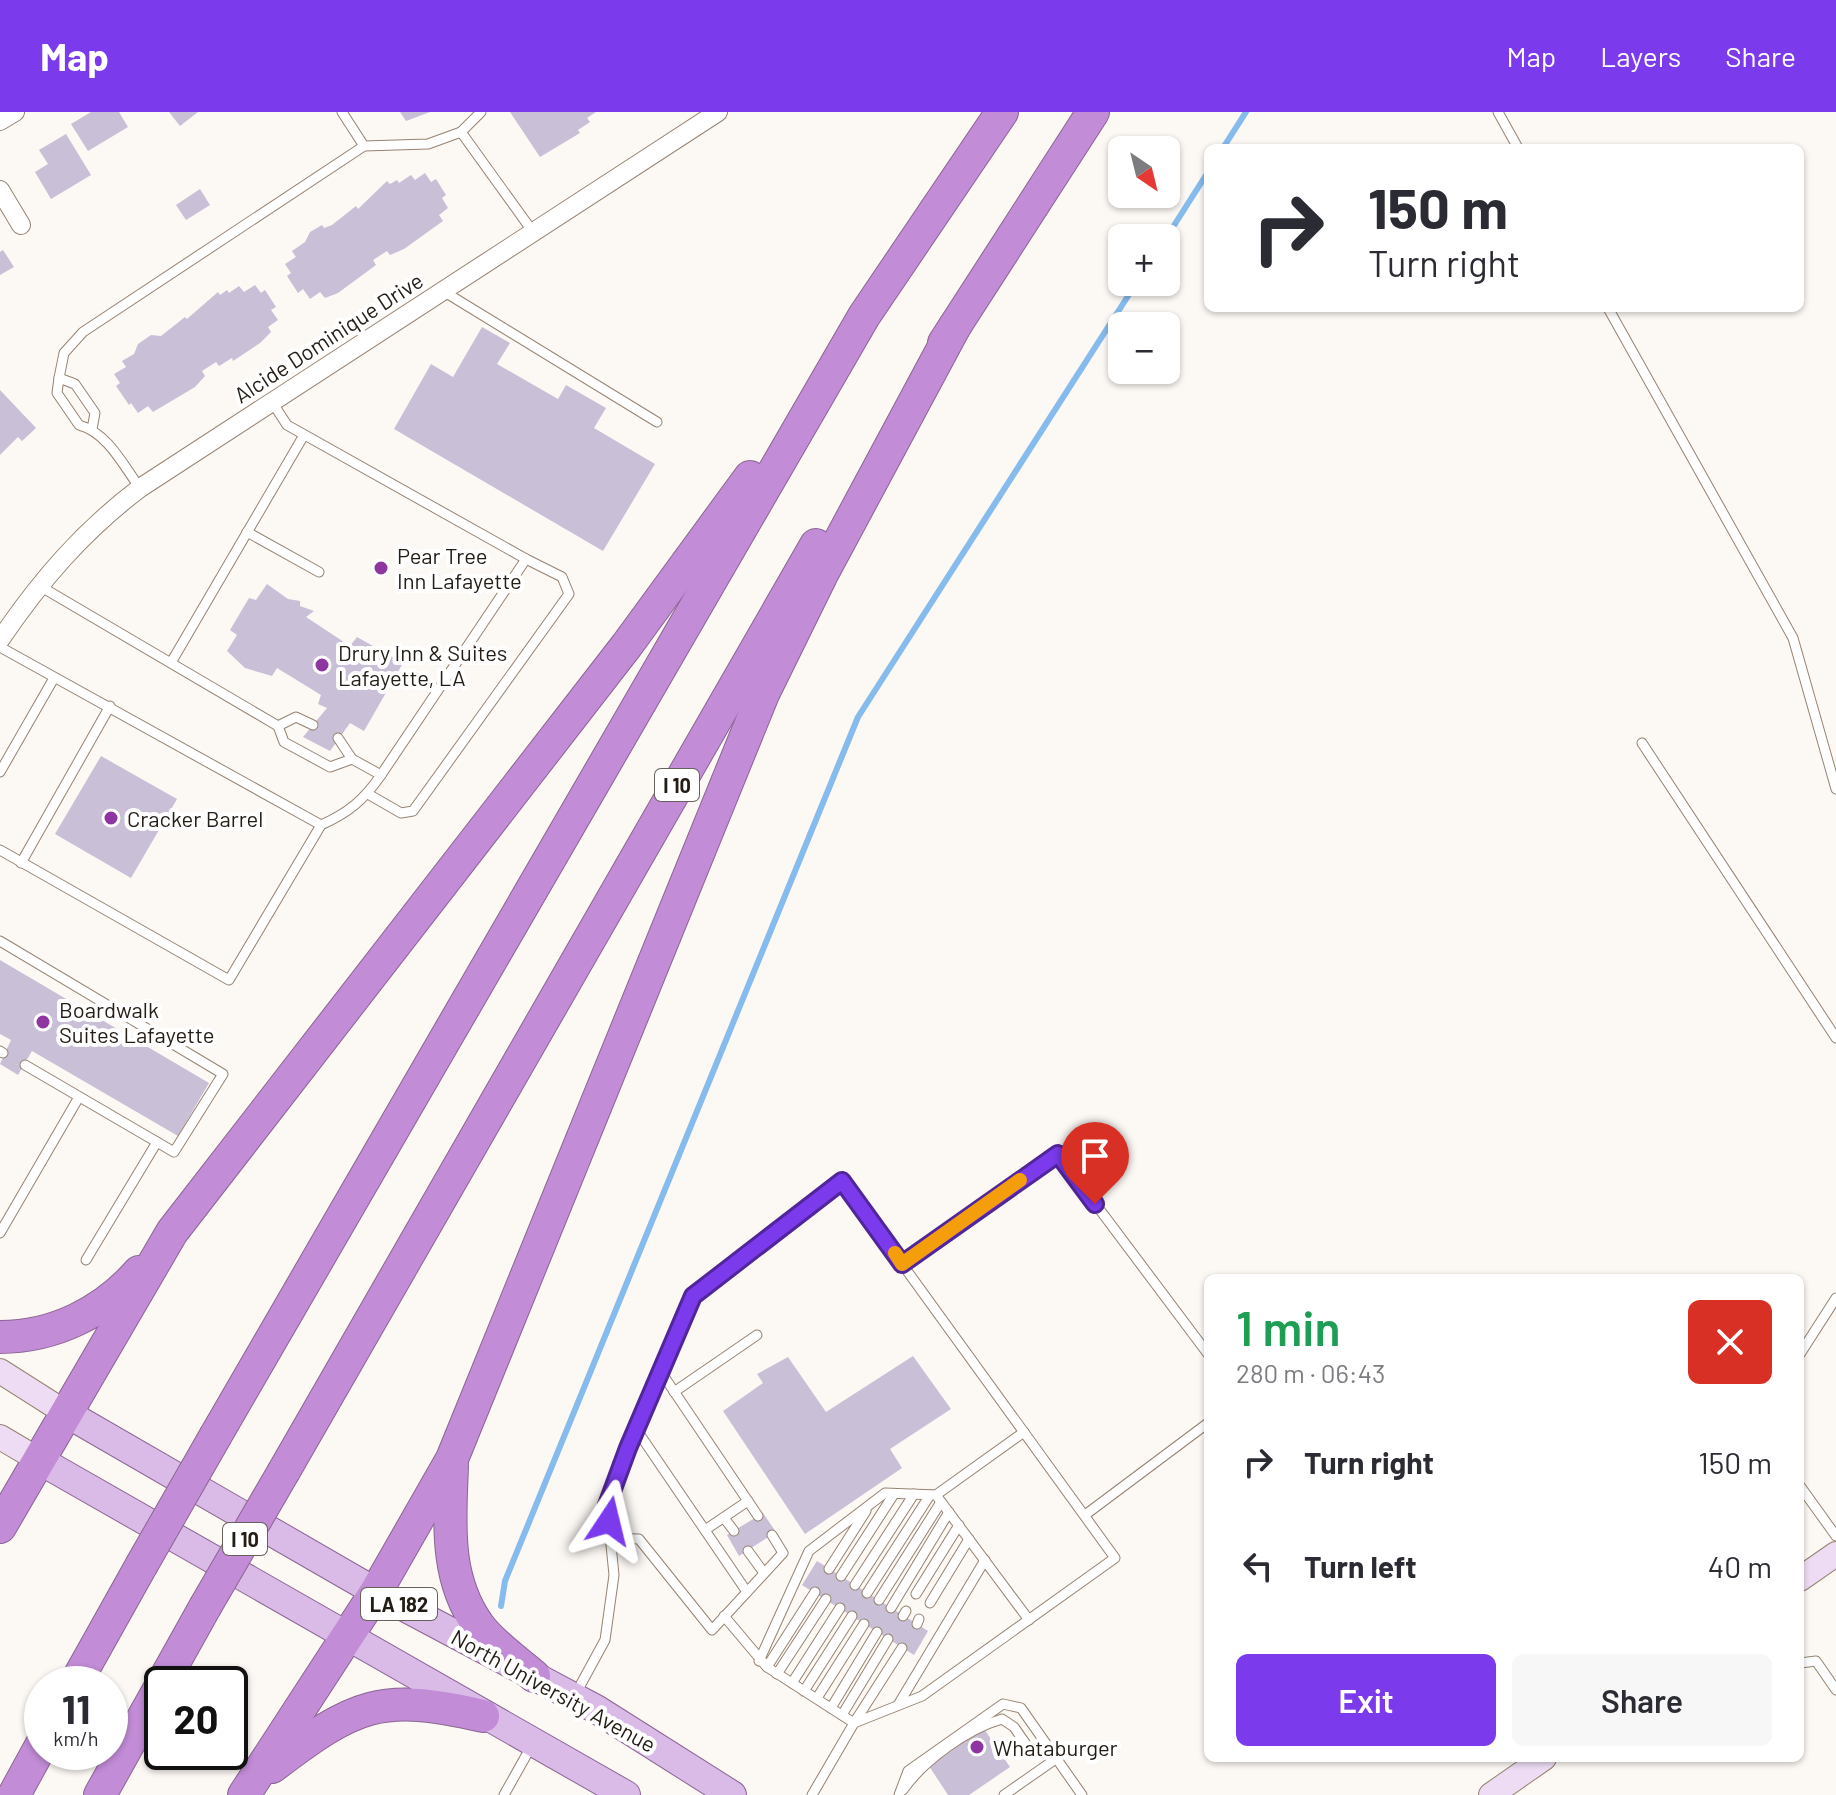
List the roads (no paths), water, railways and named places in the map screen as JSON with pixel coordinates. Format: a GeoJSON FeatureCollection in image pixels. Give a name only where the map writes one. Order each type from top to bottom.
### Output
{"type":"FeatureCollection","features":[{"type":"Feature","properties":{"kind":"highway"},"geometry":{"type":"LineString","coordinates":[[0,1337],[41,1335],[93,1310],[122,1292],[172,1232],[627,645],[864,316],[1002,112]]}},
{"type":"Feature","properties":{"kind":"highway","name":"I 10"},"geometry":{"type":"LineString","coordinates":[[172,1666],[791,585],[898,411],[1093,112]]}},
{"type":"Feature","properties":{"kind":"highway"},"geometry":{"type":"LineString","coordinates":[[85,1666],[864,316]]}},
{"type":"Feature","properties":{"kind":"highway"},"geometry":{"type":"LineString","coordinates":[[346,1638],[452,1459],[763,694],[822,574],[955,326]]}},
{"type":"Feature","properties":{"kind":"highway"},"geometry":{"type":"LineString","coordinates":[[0,1527],[172,1232]]}},
{"type":"Feature","properties":{"kind":"highway"},"geometry":{"type":"LineString","coordinates":[[452,1459],[449,1545],[454,1574],[479,1626],[534,1676]]}},
{"type":"Feature","properties":{"kind":"highway","name":"LA 182"},"geometry":{"type":"LineString","coordinates":[[248,1788],[346,1638]]}},
{"type":"Feature","properties":{"kind":"highway"},"geometry":{"type":"LineString","coordinates":[[248,1788],[322,1730],[353,1714],[393,1703],[427,1703],[483,1716]]}},
{"type":"Feature","properties":{"kind":"highway","name":"I 10"},"geometry":{"type":"LineString","coordinates":[[100,1795],[144,1716]]}},
{"type":"Feature","properties":{"kind":"highway"},"geometry":{"type":"LineString","coordinates":[[14,1795],[28,1770]]}},
{"type":"Feature","properties":{"kind":"main road","name":"North University Avenue"},"geometry":{"type":"LineString","coordinates":[[0,1371],[66,1413],[376,1592],[574,1697],[732,1795]]}},
{"type":"Feature","properties":{"kind":"main road"},"geometry":{"type":"LineString","coordinates":[[0,1437],[346,1638]]}},
{"type":"Feature","properties":{"kind":"main road"},"geometry":{"type":"LineString","coordinates":[[1804,1576],[1836,1554]]}},
{"type":"Feature","properties":{"kind":"main road","name":"LA 182"},"geometry":{"type":"LineString","coordinates":[[346,1638],[612,1792]]}},
{"type":"Feature","properties":{"kind":"main road"},"geometry":{"type":"LineString","coordinates":[[1491,1795],[1538,1762]]}},
{"type":"Feature","properties":{"kind":"street"},"geometry":{"type":"LineString","coordinates":[[0,121],[15,112]]}},
{"type":"Feature","properties":{"kind":"street","name":"Alcide Dominique Drive"},"geometry":{"type":"LineString","coordinates":[[0,640],[67,550],[140,488],[718,112]]}},
{"type":"Feature","properties":{"kind":"street"},"geometry":{"type":"LineString","coordinates":[[0,190],[21,225]]}},
{"type":"Feature","properties":{"kind":"lane"},"geometry":{"type":"LineString","coordinates":[[342,112],[364,146]]}},
{"type":"Feature","properties":{"kind":"lane"},"geometry":{"type":"LineString","coordinates":[[140,488],[109,444],[92,429],[79,425],[57,393],[64,353],[83,332],[364,146],[428,144],[461,132],[481,112]]}},
{"type":"Feature","properties":{"kind":"lane"},"geometry":{"type":"LineString","coordinates":[[1498,112],[1516,144]]}},
{"type":"Feature","properties":{"kind":"lane"},"geometry":{"type":"LineString","coordinates":[[461,132],[533,232]]}},
{"type":"Feature","properties":{"kind":"lane"},"geometry":{"type":"LineString","coordinates":[[443,291],[657,422]]}},
{"type":"Feature","properties":{"kind":"lane"},"geometry":{"type":"LineString","coordinates":[[1610,312],[1793,638],[1836,789]]}},
{"type":"Feature","properties":{"kind":"lane"},"geometry":{"type":"LineString","coordinates":[[59,378],[75,384],[95,413],[92,429]]}},
{"type":"Feature","properties":{"kind":"lane"},"geometry":{"type":"LineString","coordinates":[[272,402],[287,425],[562,577],[569,594],[413,811],[401,813],[368,794]]}},
{"type":"Feature","properties":{"kind":"lane"},"geometry":{"type":"LineString","coordinates":[[172,661],[304,435]]}},
{"type":"Feature","properties":{"kind":"lane"},"geometry":{"type":"LineString","coordinates":[[247,532],[319,572]]}},
{"type":"Feature","properties":{"kind":"lane"},"geometry":{"type":"LineString","coordinates":[[0,850],[229,980],[321,825],[348,813],[368,794],[526,559]]}},
{"type":"Feature","properties":{"kind":"lane"},"geometry":{"type":"LineString","coordinates":[[38,585],[278,726],[284,742],[330,767],[352,759]]}},
{"type":"Feature","properties":{"kind":"lane"},"geometry":{"type":"LineString","coordinates":[[0,647],[321,825]]}},
{"type":"Feature","properties":{"kind":"lane"},"geometry":{"type":"LineString","coordinates":[[0,772],[54,678]]}},
{"type":"Feature","properties":{"kind":"lane"},"geometry":{"type":"LineString","coordinates":[[21,863],[110,706]]}},
{"type":"Feature","properties":{"kind":"lane"},"geometry":{"type":"LineString","coordinates":[[278,726],[296,717],[313,725]]}},
{"type":"Feature","properties":{"kind":"lane"},"geometry":{"type":"LineString","coordinates":[[338,738],[352,759],[381,775]]}},
{"type":"Feature","properties":{"kind":"lane"},"geometry":{"type":"LineString","coordinates":[[1642,743],[1836,1038]]}},
{"type":"Feature","properties":{"kind":"lane"},"geometry":{"type":"LineString","coordinates":[[0,941],[223,1074],[174,1152],[25,1065]]}},
{"type":"Feature","properties":{"kind":"lane"},"geometry":{"type":"LineString","coordinates":[[0,1233],[79,1097]]}},
{"type":"Feature","properties":{"kind":"lane"},"geometry":{"type":"LineString","coordinates":[[86,1260],[157,1142]]}},
{"type":"Feature","properties":{"kind":"lane"},"geometry":{"type":"LineString","coordinates":[[902,1264],[1058,1154],[1204,1349]]}},
{"type":"Feature","properties":{"kind":"lane"},"geometry":{"type":"LineString","coordinates":[[574,1697],[605,1640],[614,1575],[607,1505],[693,1296],[842,1181],[1115,1558],[922,1696],[854,1723]]}},
{"type":"Feature","properties":{"kind":"lane"},"geometry":{"type":"LineString","coordinates":[[1804,1348],[1836,1298]]}},
{"type":"Feature","properties":{"kind":"lane"},"geometry":{"type":"LineString","coordinates":[[674,1392],[757,1335]]}},
{"type":"Feature","properties":{"kind":"lane"},"geometry":{"type":"LineString","coordinates":[[661,1372],[758,1516]]}},
{"type":"Feature","properties":{"kind":"lane"},"geometry":{"type":"LineString","coordinates":[[1085,1515],[1204,1426]]}},
{"type":"Feature","properties":{"kind":"lane"},"geometry":{"type":"LineString","coordinates":[[636,1429],[747,1592]]}},
{"type":"Feature","properties":{"kind":"lane"},"geometry":{"type":"LineString","coordinates":[[867,1593],[936,1497],[1024,1432]]}},
{"type":"Feature","properties":{"kind":"lane"},"geometry":{"type":"LineString","coordinates":[[1804,1492],[1836,1536]]}},
{"type":"Feature","properties":{"kind":"lane"},"geometry":{"type":"LineString","coordinates":[[763,1664],[809,1551],[885,1493],[936,1497],[1029,1620]]}},
{"type":"Feature","properties":{"kind":"lane"},"geometry":{"type":"LineString","coordinates":[[841,1576],[894,1494]]}},
{"type":"Feature","properties":{"kind":"lane"},"geometry":{"type":"LineString","coordinates":[[855,1585],[914,1494]]}},
{"type":"Feature","properties":{"kind":"lane"},"geometry":{"type":"LineString","coordinates":[[879,1600],[936,1497]]}},
{"type":"Feature","properties":{"kind":"lane"},"geometry":{"type":"LineString","coordinates":[[705,1530],[748,1501]]}},
{"type":"Feature","properties":{"kind":"lane"},"geometry":{"type":"LineString","coordinates":[[829,1569],[870,1505]]}},
{"type":"Feature","properties":{"kind":"lane"},"geometry":{"type":"LineString","coordinates":[[891,1608],[949,1512]]}},
{"type":"Feature","properties":{"kind":"lane"},"geometry":{"type":"LineString","coordinates":[[724,1518],[734,1531]]}},
{"type":"Feature","properties":{"kind":"lane"},"geometry":{"type":"LineString","coordinates":[[916,1594],[959,1525]]}},
{"type":"Feature","properties":{"kind":"lane"},"geometry":{"type":"LineString","coordinates":[[610,1538],[639,1539],[712,1630],[783,1553],[772,1535]]}},
{"type":"Feature","properties":{"kind":"lane"},"geometry":{"type":"LineString","coordinates":[[930,1603],[969,1539]]}},
{"type":"Feature","properties":{"kind":"lane"},"geometry":{"type":"LineString","coordinates":[[748,1551],[764,1573]]}},
{"type":"Feature","properties":{"kind":"lane"},"geometry":{"type":"LineString","coordinates":[[897,1706],[985,1560]]}},
{"type":"Feature","properties":{"kind":"lane"},"geometry":{"type":"LineString","coordinates":[[763,1664],[815,1592]]}},
{"type":"Feature","properties":{"kind":"lane"},"geometry":{"type":"LineString","coordinates":[[777,1674],[826,1599]]}},
{"type":"Feature","properties":{"kind":"lane"},"geometry":{"type":"LineString","coordinates":[[792,1683],[840,1608]]}},
{"type":"Feature","properties":{"kind":"lane"},"geometry":{"type":"LineString","coordinates":[[724,1616],[763,1664],[854,1723]]}},
{"type":"Feature","properties":{"kind":"lane"},"geometry":{"type":"LineString","coordinates":[[804,1691],[852,1616]]}},
{"type":"Feature","properties":{"kind":"lane"},"geometry":{"type":"LineString","coordinates":[[817,1698],[864,1624]]}},
{"type":"Feature","properties":{"kind":"lane"},"geometry":{"type":"LineString","coordinates":[[831,1708],[877,1632]]}},
{"type":"Feature","properties":{"kind":"lane"},"geometry":{"type":"LineString","coordinates":[[842,1715],[888,1639]]}},
{"type":"Feature","properties":{"kind":"lane"},"geometry":{"type":"LineString","coordinates":[[812,1795],[902,1648]]}},
{"type":"Feature","properties":{"kind":"lane"},"geometry":{"type":"LineString","coordinates":[[1804,1662],[1816,1661],[1836,1690]]}},
{"type":"Feature","properties":{"kind":"lane"},"geometry":{"type":"LineString","coordinates":[[900,1795],[908,1771],[1003,1704],[1021,1708],[1082,1795]]}},
{"type":"Feature","properties":{"kind":"lane"},"geometry":{"type":"LineString","coordinates":[[900,1795],[925,1766],[987,1724],[1002,1719],[1014,1727],[1030,1750],[1055,1755]]}},
{"type":"Feature","properties":{"kind":"lane"},"geometry":{"type":"LineString","coordinates":[[504,1795],[533,1744]]}},
{"type":"Feature","properties":{"kind":"lane"},"geometry":{"type":"LineString","coordinates":[[1004,1795],[1055,1755]]}},
{"type":"Feature","properties":{"kind":"waterway"},"geometry":{"type":"LineString","coordinates":[[1226,144],[1246,112]]}},
{"type":"Feature","properties":{"kind":"waterway"},"geometry":{"type":"LineString","coordinates":[[1175,224],[1204,178]]}},
{"type":"Feature","properties":{"kind":"waterway"},"geometry":{"type":"LineString","coordinates":[[501,1606],[505,1581],[858,717],[1128,296]]}},
{"type":"Feature","properties":{"kind":"place","name":"Pear Tree Inn Lafayette"},"geometry":{"type":"Point","coordinates":[381,568]}},
{"type":"Feature","properties":{"kind":"place","name":"Drury Inn & Suites Lafayette, LA"},"geometry":{"type":"Point","coordinates":[322,665]}},
{"type":"Feature","properties":{"kind":"place","name":"Cracker Barrel"},"geometry":{"type":"Point","coordinates":[111,818]}},
{"type":"Feature","properties":{"kind":"place","name":"Boardwalk Suites Lafayette"},"geometry":{"type":"Point","coordinates":[43,1022]}},
{"type":"Feature","properties":{"kind":"place","name":"Whataburger"},"geometry":{"type":"Point","coordinates":[977,1747]}}]}
